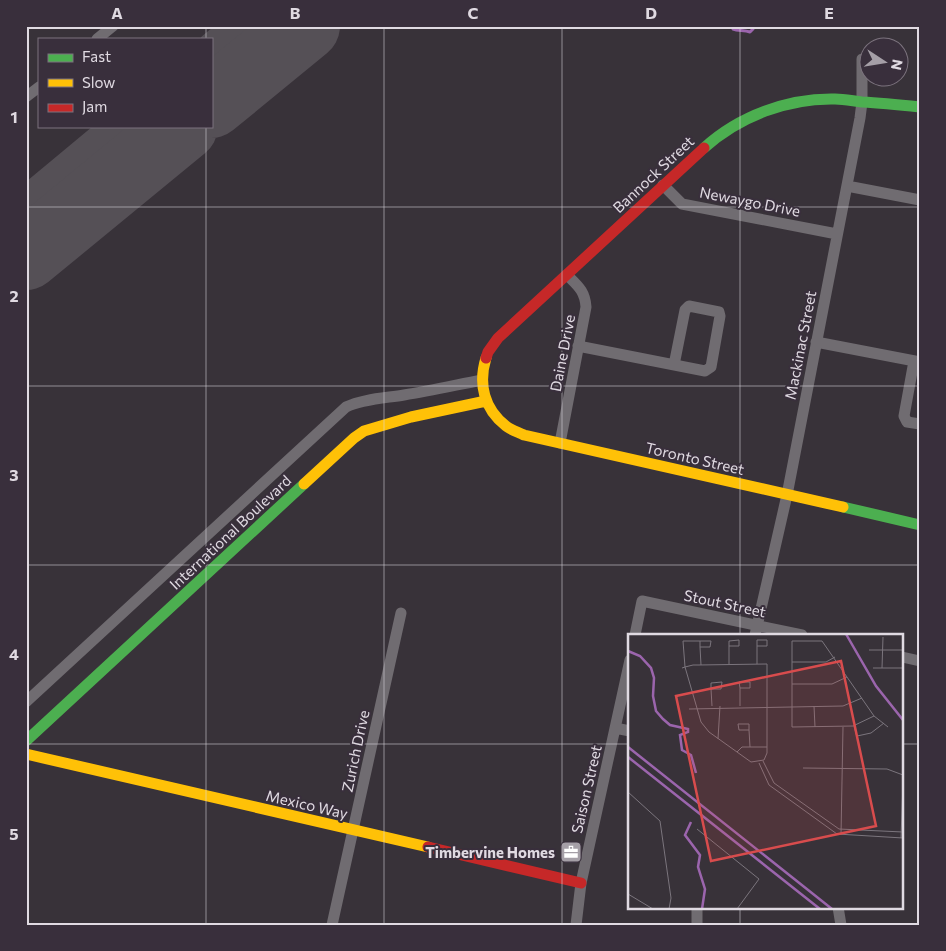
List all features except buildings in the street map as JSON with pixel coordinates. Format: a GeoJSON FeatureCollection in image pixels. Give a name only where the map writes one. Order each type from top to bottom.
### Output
{"type":"FeatureCollection","features":[{"type":"Feature","properties":{"kind":"street"},"geometry":{"type":"LineString","coordinates":[[98,38],[113,26]]}},
{"type":"Feature","properties":{"kind":"street"},"geometry":{"type":"LineString","coordinates":[[26,97],[38,88]]}},
{"type":"Feature","properties":{"kind":"street","name":"Mackinac Street"},"geometry":{"type":"LineString","coordinates":[[756,630],[787,494],[847,186],[862,102],[862,88]]}},
{"type":"Feature","properties":{"kind":"street","name":"Bannock Street"},"geometry":{"type":"LineString","coordinates":[[485,397],[482,380],[484,365],[488,352],[498,338],[711,142],[740,122],[773,108],[805,100],[835,99],[920,107]]}},
{"type":"Feature","properties":{"kind":"street","name":"Newaygo Drive"},"geometry":{"type":"LineString","coordinates":[[663,185],[682,204],[837,234]]}},
{"type":"Feature","properties":{"kind":"street"},"geometry":{"type":"LineString","coordinates":[[847,186],[920,200]]}},
{"type":"Feature","properties":{"kind":"street","name":"Daine Drive"},"geometry":{"type":"LineString","coordinates":[[560,443],[586,307],[586,299],[582,290],[567,275]]}},
{"type":"Feature","properties":{"kind":"street"},"geometry":{"type":"LineString","coordinates":[[578,346],[674,365],[705,370],[711,367],[720,316],[719,312],[689,306],[685,310],[674,365]]}},
{"type":"Feature","properties":{"kind":"street"},"geometry":{"type":"LineString","coordinates":[[816,342],[917,361],[904,416],[907,422],[920,424]]}},
{"type":"Feature","properties":{"kind":"street","name":"International Boulevard"},"geometry":{"type":"LineString","coordinates":[[26,702],[346,408],[352,404],[482,380]]}},
{"type":"Feature","properties":{"kind":"street","name":"International Boulevard"},"geometry":{"type":"LineString","coordinates":[[26,741],[354,438],[364,431],[485,397]]}},
{"type":"Feature","properties":{"kind":"street","name":"Toronto Street"},"geometry":{"type":"LineString","coordinates":[[485,397],[491,411],[506,427],[524,435],[920,525]]}},
{"type":"Feature","properties":{"kind":"street","name":"Stout Street"},"geometry":{"type":"LineString","coordinates":[[635,634],[642,601],[756,630],[793,634]]}},
{"type":"Feature","properties":{"kind":"street","name":"Zurich Drive"},"geometry":{"type":"LineString","coordinates":[[332,925],[401,613]]}},
{"type":"Feature","properties":{"kind":"street"},"geometry":{"type":"LineString","coordinates":[[904,657],[920,661]]}},
{"type":"Feature","properties":{"kind":"street","name":"Saison Street"},"geometry":{"type":"LineString","coordinates":[[576,925],[581,883],[628,669]]}},
{"type":"Feature","properties":{"kind":"street"},"geometry":{"type":"LineString","coordinates":[[615,728],[628,731]]}},
{"type":"Feature","properties":{"kind":"street","name":"Mexico Way"},"geometry":{"type":"LineString","coordinates":[[26,754],[581,883]]}},
{"type":"Feature","properties":{"kind":"street"},"geometry":{"type":"LineString","coordinates":[[697,908],[697,925]]}},
{"type":"Feature","properties":{"kind":"street"},"geometry":{"type":"LineString","coordinates":[[838,908],[841,925]]}},
{"type":"Feature","properties":{"kind":"waterway"},"geometry":{"type":"LineString","coordinates":[[549,26],[556,26]]}},
{"type":"Feature","properties":{"kind":"waterway"},"geometry":{"type":"LineString","coordinates":[[732,26],[733,29],[750,32],[754,26]]}},
{"type":"Feature","properties":{"kind":"taxiway"},"geometry":{"type":"LineString","coordinates":[[212,46],[236,26]]}},
{"type":"Feature","properties":{"kind":"taxiway"},"geometry":{"type":"LineString","coordinates":[[26,200],[113,128]]}},
{"type":"Feature","properties":{"kind":"runway"},"geometry":{"type":"LineString","coordinates":[[212,102],[305,26]]}},
{"type":"Feature","properties":{"kind":"runway"},"geometry":{"type":"LineString","coordinates":[[26,255],[181,128]]}},
{"type":"Feature","properties":{"kind":"traffic: fast"},"geometry":{"type":"LineString","coordinates":[[704,148],[748,118],[765,111],[800,102],[838,99],[920,107]]}},
{"type":"Feature","properties":{"kind":"traffic: fast"},"geometry":{"type":"LineString","coordinates":[[26,741],[304,484]]}},
{"type":"Feature","properties":{"kind":"traffic: fast"},"geometry":{"type":"LineString","coordinates":[[843,507],[920,525]]}},
{"type":"Feature","properties":{"kind":"traffic: slow"},"geometry":{"type":"LineString","coordinates":[[486,358],[483,386],[488,404],[498,419],[512,430],[524,435],[843,507]]}},
{"type":"Feature","properties":{"kind":"traffic: slow"},"geometry":{"type":"LineString","coordinates":[[304,484],[364,431],[411,417],[486,401]]}},
{"type":"Feature","properties":{"kind":"traffic: slow"},"geometry":{"type":"LineString","coordinates":[[26,754],[428,847]]}},
{"type":"Feature","properties":{"kind":"traffic: jam"},"geometry":{"type":"LineString","coordinates":[[486,358],[498,338],[704,148]]}},
{"type":"Feature","properties":{"kind":"traffic: jam"},"geometry":{"type":"LineString","coordinates":[[428,847],[581,883]]}},
{"type":"Feature","properties":{"kind":"place","name":"Timbervine Homes"},"geometry":{"type":"Point","coordinates":[571,852]}}]}
